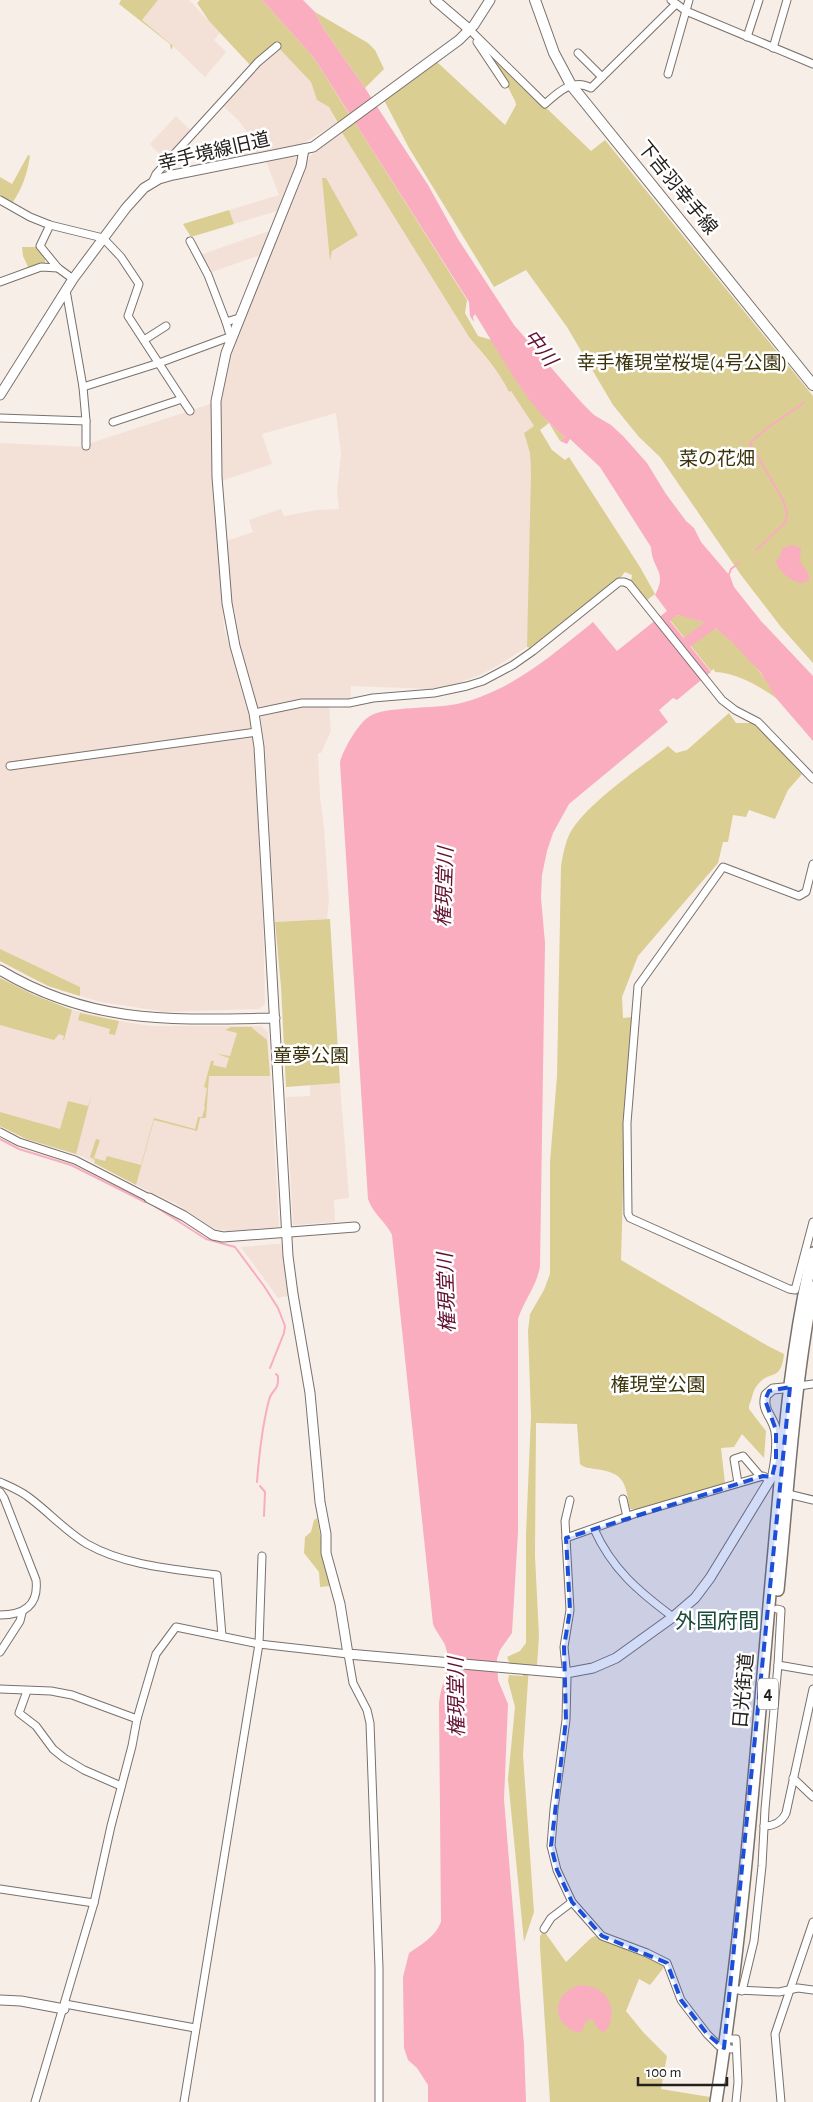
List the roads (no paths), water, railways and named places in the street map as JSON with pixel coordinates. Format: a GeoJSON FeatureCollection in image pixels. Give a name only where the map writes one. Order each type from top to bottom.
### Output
{"type":"FeatureCollection","features":[{"type":"Feature","properties":{"kind":"highway","name":"日光街道"},"geometry":{"type":"LineString","coordinates":[[716,2102],[740,1991],[776,1609],[801,1307],[813,1253]]}},
{"type":"Feature","properties":{"kind":"highway","name":"日光街道"},"geometry":{"type":"LineString","coordinates":[[723,2102],[778,1499],[813,1287]]}},
{"type":"Feature","properties":{"kind":"main road","name":"下吉羽幸手線"},"geometry":{"type":"LineString","coordinates":[[535,0],[554,52],[571,85],[813,385]]}},
{"type":"Feature","properties":{"kind":"street","name":"幸手境線旧道"},"geometry":{"type":"LineString","coordinates":[[0,395],[73,279],[139,193],[152,183],[173,175],[313,147],[472,32],[490,0]]}},
{"type":"Feature","properties":{"kind":"street"},"geometry":{"type":"LineString","coordinates":[[668,74],[689,0]]}},
{"type":"Feature","properties":{"kind":"street"},"geometry":{"type":"LineString","coordinates":[[747,37],[759,0]]}},
{"type":"Feature","properties":{"kind":"street"},"geometry":{"type":"LineString","coordinates":[[773,48],[787,0]]}},
{"type":"Feature","properties":{"kind":"street"},"geometry":{"type":"LineString","coordinates":[[438,2],[472,32],[545,104],[561,90],[571,85],[583,83],[591,88],[673,2],[686,11],[813,64]]}},
{"type":"Feature","properties":{"kind":"street"},"geometry":{"type":"LineString","coordinates":[[472,32],[505,84]]}},
{"type":"Feature","properties":{"kind":"street"},"geometry":{"type":"LineString","coordinates":[[152,183],[156,174],[258,62],[277,46]]}},
{"type":"Feature","properties":{"kind":"street"},"geometry":{"type":"LineString","coordinates":[[578,53],[602,77]]}},
{"type":"Feature","properties":{"kind":"street"},"geometry":{"type":"LineString","coordinates":[[304,150],[301,166],[232,336],[221,369],[216,402],[217,477],[228,609],[234,646],[254,714],[257,732],[287,1232],[293,1294],[310,1393],[326,1553],[340,1604],[353,1683],[367,1710],[370,1723],[380,1968],[379,2102]]}},
{"type":"Feature","properties":{"kind":"street"},"geometry":{"type":"LineString","coordinates":[[0,200],[50,225],[103,238],[121,257],[139,284],[128,316],[190,411]]}},
{"type":"Feature","properties":{"kind":"street"},"geometry":{"type":"LineString","coordinates":[[50,225],[40,246],[58,268],[73,279]]}},
{"type":"Feature","properties":{"kind":"street"},"geometry":{"type":"LineString","coordinates":[[190,241],[208,275],[228,332],[232,336]]}},
{"type":"Feature","properties":{"kind":"street"},"geometry":{"type":"LineString","coordinates":[[0,282],[41,267],[58,268]]}},
{"type":"Feature","properties":{"kind":"street"},"geometry":{"type":"LineString","coordinates":[[66,290],[83,387],[86,446]]}},
{"type":"Feature","properties":{"kind":"street"},"geometry":{"type":"LineString","coordinates":[[226,322],[240,318]]}},
{"type":"Feature","properties":{"kind":"street"},"geometry":{"type":"LineString","coordinates":[[144,340],[166,326]]}},
{"type":"Feature","properties":{"kind":"street"},"geometry":{"type":"LineString","coordinates":[[83,387],[159,363],[232,336]]}},
{"type":"Feature","properties":{"kind":"street"},"geometry":{"type":"LineString","coordinates":[[113,422],[182,400]]}},
{"type":"Feature","properties":{"kind":"street"},"geometry":{"type":"LineString","coordinates":[[0,418],[86,421]]}},
{"type":"Feature","properties":{"kind":"street"},"geometry":{"type":"LineString","coordinates":[[254,714],[294,704],[356,702],[373,698],[434,694],[467,686],[495,676],[514,665],[619,582],[624,582],[629,584],[722,700],[734,710],[758,722],[813,779]]}},
{"type":"Feature","properties":{"kind":"street"},"geometry":{"type":"LineString","coordinates":[[10,766],[257,732]]}},
{"type":"Feature","properties":{"kind":"street"},"geometry":{"type":"LineString","coordinates":[[813,864],[806,892],[799,896],[722,867],[638,986],[627,1122],[628,1214],[630,1218],[795,1290],[813,1222]]}},
{"type":"Feature","properties":{"kind":"street"},"geometry":{"type":"LineString","coordinates":[[0,970],[56,997],[118,1014],[177,1019],[275,1018]]}},
{"type":"Feature","properties":{"kind":"street"},"geometry":{"type":"LineString","coordinates":[[0,1132],[19,1142],[75,1160],[218,1236],[235,1238],[355,1227]]}},
{"type":"Feature","properties":{"kind":"street"},"geometry":{"type":"LineString","coordinates":[[35,2102],[94,1903],[137,1719],[156,1654],[176,1627],[259,1644],[348,1654],[566,1674],[593,1668],[616,1658],[673,1617],[695,1598],[707,1583],[773,1475],[776,1460],[776,1430],[765,1407],[765,1400],[769,1391],[813,1384]]}},
{"type":"Feature","properties":{"kind":"street"},"geometry":{"type":"LineString","coordinates":[[738,1483],[734,1459],[743,1456],[760,1476]]}},
{"type":"Feature","properties":{"kind":"street"},"geometry":{"type":"LineString","coordinates":[[566,1538],[626,1517],[760,1476],[766,1476],[770,1479]]}},
{"type":"Feature","properties":{"kind":"street"},"geometry":{"type":"LineString","coordinates":[[0,1482],[26,1495],[77,1537],[99,1550],[137,1562],[218,1575],[222,1636]]}},
{"type":"Feature","properties":{"kind":"street"},"geometry":{"type":"LineString","coordinates":[[763,1490],[775,1493]]}},
{"type":"Feature","properties":{"kind":"street"},"geometry":{"type":"LineString","coordinates":[[0,1492],[36,1580],[34,1598],[22,1613],[16,1628],[0,1652]]}},
{"type":"Feature","properties":{"kind":"street"},"geometry":{"type":"LineString","coordinates":[[792,1495],[813,1500]]}},
{"type":"Feature","properties":{"kind":"street"},"geometry":{"type":"LineString","coordinates":[[623,1498],[626,1517]]}},
{"type":"Feature","properties":{"kind":"street"},"geometry":{"type":"LineString","coordinates":[[570,1500],[565,1521],[570,1610],[564,1647],[566,1720],[551,1846],[557,1870],[572,1902],[602,1936],[647,1953],[667,1963],[682,2000],[707,2034],[719,2046],[729,2045],[736,2039],[738,2082],[736,2102]]}},
{"type":"Feature","properties":{"kind":"street"},"geometry":{"type":"LineString","coordinates":[[594,1528],[601,1545],[614,1565],[644,1596],[673,1617]]}},
{"type":"Feature","properties":{"kind":"street"},"geometry":{"type":"LineString","coordinates":[[184,2102],[259,1644],[262,1556]]}},
{"type":"Feature","properties":{"kind":"street"},"geometry":{"type":"LineString","coordinates":[[776,1609],[781,1610],[762,1866],[754,1941],[740,1991],[779,1992],[792,1988],[813,1990]]}},
{"type":"Feature","properties":{"kind":"street"},"geometry":{"type":"LineString","coordinates":[[0,1615],[22,1613]]}},
{"type":"Feature","properties":{"kind":"street"},"geometry":{"type":"LineString","coordinates":[[778,1665],[813,1671]]}},
{"type":"Feature","properties":{"kind":"street"},"geometry":{"type":"LineString","coordinates":[[0,1689],[51,1691],[72,1695],[137,1719]]}},
{"type":"Feature","properties":{"kind":"street"},"geometry":{"type":"LineString","coordinates":[[27,1691],[19,1713],[36,1726],[52,1748],[84,1770],[121,1786]]}},
{"type":"Feature","properties":{"kind":"street"},"geometry":{"type":"LineString","coordinates":[[764,1826],[773,1825],[784,1817],[812,1694]]}},
{"type":"Feature","properties":{"kind":"street"},"geometry":{"type":"LineString","coordinates":[[793,1778],[813,1797]]}},
{"type":"Feature","properties":{"kind":"street"},"geometry":{"type":"LineString","coordinates":[[0,1889],[94,1903]]}},
{"type":"Feature","properties":{"kind":"street"},"geometry":{"type":"LineString","coordinates":[[544,1929],[551,1918],[572,1902]]}},
{"type":"Feature","properties":{"kind":"street"},"geometry":{"type":"LineString","coordinates":[[781,2102],[775,2034],[813,1922]]}},
{"type":"Feature","properties":{"kind":"street"},"geometry":{"type":"LineString","coordinates":[[2,1998],[65,2006],[195,2028]]}},
{"type":"Feature","properties":{"kind":"water"},"geometry":{"type":"Polygon","coordinates":[[[262,0],[303,0],[315,12],[323,28],[365,88],[428,185],[458,239],[514,325],[581,402],[594,415],[611,425],[623,436],[647,463],[666,494],[686,521],[694,528],[701,542],[730,576],[734,587],[761,621],[813,676],[813,741],[776,698],[761,673],[732,642],[715,628],[700,621],[677,615],[670,621],[711,672],[677,700],[673,698],[659,710],[668,722],[569,804],[553,833],[542,875],[541,898],[545,943],[540,1266],[536,1280],[518,1319],[518,1532],[512,1633],[500,1650],[497,1659],[498,1680],[508,1704],[504,1799],[524,2045],[526,2102],[428,2102],[428,2085],[417,2068],[408,2060],[404,2048],[403,1977],[409,1953],[432,1936],[441,1922],[439,1704],[448,1660],[445,1645],[433,1624],[392,1235],[368,1199],[340,763],[352,737],[361,724],[370,716],[399,709],[448,706],[495,691],[545,660],[593,622],[617,651],[667,611],[655,595],[659,587],[660,575],[651,547],[600,467],[570,439],[567,444],[560,441],[565,437],[551,425],[527,396],[475,314],[473,317],[474,322],[470,316],[469,302],[314,58],[262,0]]]}},
{"type":"Feature","properties":{"kind":"water"},"geometry":{"type":"Polygon","coordinates":[[[792,545],[801,548],[800,561],[809,575],[809,581],[801,583],[794,581],[782,572],[777,565],[776,561],[781,555],[781,549],[792,545]]]}},
{"type":"Feature","properties":{"kind":"water"},"geometry":{"type":"Polygon","coordinates":[[[577,1986],[591,1987],[603,1993],[607,1998],[612,2011],[609,2026],[604,2032],[599,2030],[592,2019],[585,2022],[583,2030],[578,2033],[569,2029],[559,2017],[559,2002],[569,1990],[577,1986]]]}},
{"type":"Feature","properties":{"kind":"waterway"},"geometry":{"type":"LineString","coordinates":[[756,550],[785,523],[787,514],[783,500],[750,443],[767,428],[804,403]]}},
{"type":"Feature","properties":{"kind":"waterway"},"geometry":{"type":"LineString","coordinates":[[728,577],[731,569],[739,563]]}},
{"type":"Feature","properties":{"kind":"waterway","name":"権現堂川"},"geometry":{"type":"LineString","coordinates":[[676,650],[722,617]]}},
{"type":"Feature","properties":{"kind":"waterway"},"geometry":{"type":"LineString","coordinates":[[0,1139],[19,1149],[71,1165],[145,1202]]}},
{"type":"Feature","properties":{"kind":"waterway"},"geometry":{"type":"LineString","coordinates":[[156,1207],[206,1239],[235,1247],[264,1286],[278,1308],[285,1326],[270,1368]]}},
{"type":"Feature","properties":{"kind":"waterway"},"geometry":{"type":"LineString","coordinates":[[257,1482],[264,1420],[270,1396],[277,1385],[278,1376],[276,1374]]}},
{"type":"Feature","properties":{"kind":"waterway"},"geometry":{"type":"LineString","coordinates":[[260,1486],[265,1492],[264,1516]]}},
{"type":"Feature","properties":{"kind":"district","name":"外国府間"},"geometry":{"type":"Point","coordinates":[717,1621]}},
{"type":"Feature","properties":{"kind":"water label","name":"中川"},"geometry":{"type":"Point","coordinates":[540,348]}},
{"type":"Feature","properties":{"kind":"park label","name":"幸手権現堂桜堤(4号公園)"},"geometry":{"type":"Point","coordinates":[682,363]}},
{"type":"Feature","properties":{"kind":"park label","name":"菜の花畑"},"geometry":{"type":"Point","coordinates":[717,459]}},
{"type":"Feature","properties":{"kind":"park label","name":"童夢公園"},"geometry":{"type":"Point","coordinates":[311,1056]}},
{"type":"Feature","properties":{"kind":"park label","name":"権現堂公園"},"geometry":{"type":"Point","coordinates":[658,1385]}}]}
